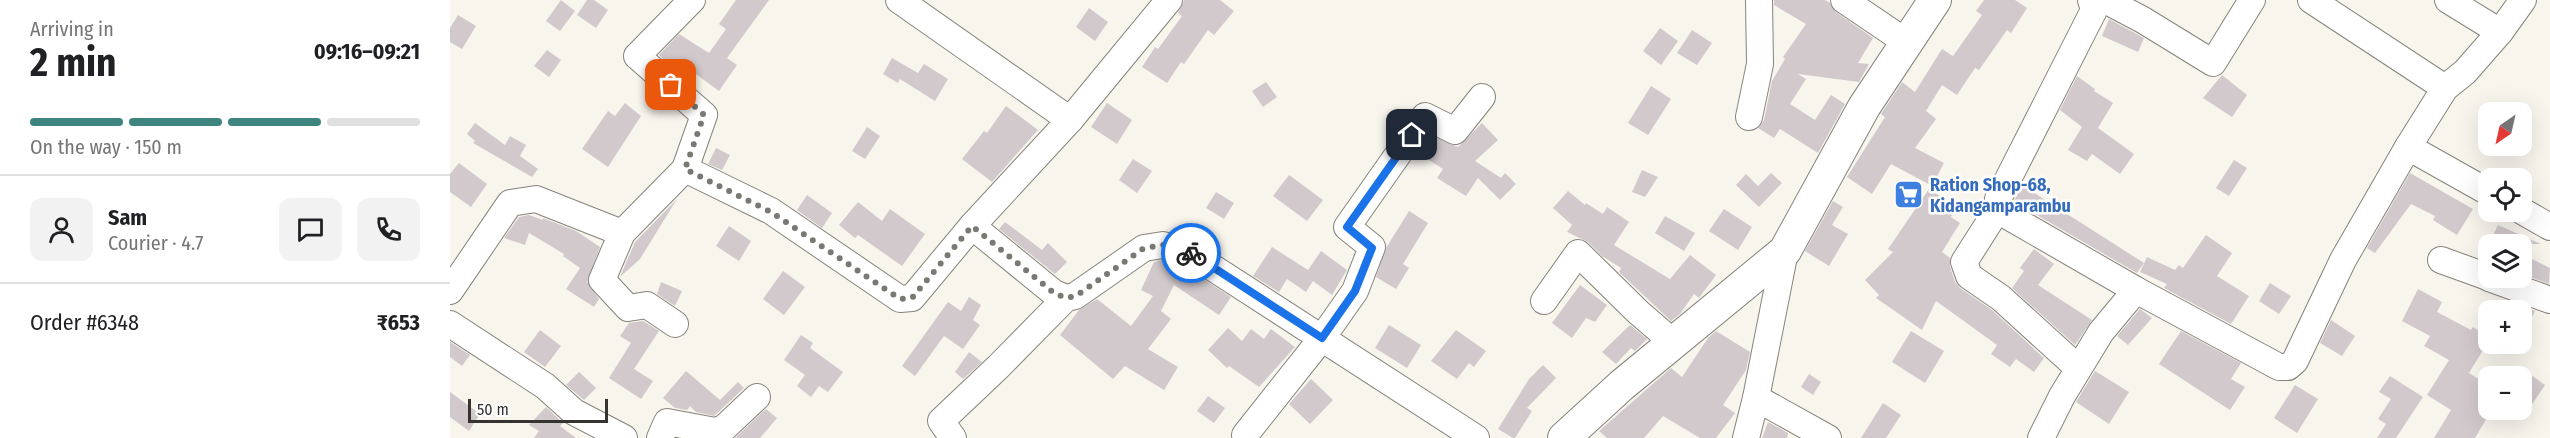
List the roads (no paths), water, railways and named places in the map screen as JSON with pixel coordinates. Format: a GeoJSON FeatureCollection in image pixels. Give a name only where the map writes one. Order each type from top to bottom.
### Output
{"type":"FeatureCollection","features":[{"type":"Feature","properties":{"kind":"main road"},"geometry":{"type":"LineString","coordinates":[[1563,438],[1622,385],[1785,251],[1864,107],[1935,0]]}},
{"type":"Feature","properties":{"kind":"street"},"geometry":{"type":"LineString","coordinates":[[675,324],[647,305],[628,308],[603,280],[622,233],[685,169],[704,115],[638,56],[692,0]]}},
{"type":"Feature","properties":{"kind":"street"},"geometry":{"type":"LineString","coordinates":[[899,0],[1070,120]]}},
{"type":"Feature","properties":{"kind":"street"},"geometry":{"type":"LineString","coordinates":[[685,169],[771,212],[900,299],[912,298],[972,226],[1070,120],[1169,0]]}},
{"type":"Feature","properties":{"kind":"street"},"geometry":{"type":"LineString","coordinates":[[1749,117],[1760,64],[1759,0]]}},
{"type":"Feature","properties":{"kind":"street"},"geometry":{"type":"LineString","coordinates":[[1844,0],[1906,42]]}},
{"type":"Feature","properties":{"kind":"street"},"geometry":{"type":"LineString","coordinates":[[2252,0],[2213,63],[2143,20],[2107,2],[2093,1],[2094,10],[1998,199],[2006,215],[2136,290],[2279,367],[2288,367],[2295,361],[2343,260],[2445,88],[2465,72],[2500,32],[2523,0]]}},
{"type":"Feature","properties":{"kind":"street"},"geometry":{"type":"LineString","coordinates":[[2311,0],[2445,88]]}},
{"type":"Feature","properties":{"kind":"street"},"geometry":{"type":"LineString","coordinates":[[2448,0],[2500,32]]}},
{"type":"Feature","properties":{"kind":"street"},"geometry":{"type":"LineString","coordinates":[[1245,435],[1322,338],[1355,291],[1372,248],[1347,227],[1425,116],[1455,131],[1482,97]]}},
{"type":"Feature","properties":{"kind":"street"},"geometry":{"type":"LineString","coordinates":[[2408,147],[2478,186]]}},
{"type":"Feature","properties":{"kind":"street"},"geometry":{"type":"LineString","coordinates":[[450,291],[510,203],[536,199],[622,233]]}},
{"type":"Feature","properties":{"kind":"street"},"geometry":{"type":"LineString","coordinates":[[2000,207],[1964,262],[1969,276],[2001,298],[2079,368]]}},
{"type":"Feature","properties":{"kind":"street"},"geometry":{"type":"LineString","coordinates":[[2532,217],[2550,227]]}},
{"type":"Feature","properties":{"kind":"street"},"geometry":{"type":"LineString","coordinates":[[972,226],[1054,293],[1066,298],[1076,296],[1144,248],[1163,245],[1187,250],[1476,438]]}},
{"type":"Feature","properties":{"kind":"street"},"geometry":{"type":"LineString","coordinates":[[1746,438],[1785,251]]}},
{"type":"Feature","properties":{"kind":"street"},"geometry":{"type":"LineString","coordinates":[[1544,301],[1578,254],[1674,343]]}},
{"type":"Feature","properties":{"kind":"street"},"geometry":{"type":"LineString","coordinates":[[2440,260],[2478,273]]}},
{"type":"Feature","properties":{"kind":"street"},"geometry":{"type":"LineString","coordinates":[[2518,288],[2550,300]]}},
{"type":"Feature","properties":{"kind":"street"},"geometry":{"type":"LineString","coordinates":[[2041,438],[2101,332],[2136,290]]}},
{"type":"Feature","properties":{"kind":"street"},"geometry":{"type":"LineString","coordinates":[[953,438],[940,421],[998,367],[1066,298]]}},
{"type":"Feature","properties":{"kind":"street"},"geometry":{"type":"LineString","coordinates":[[450,324],[545,386],[574,412],[624,438]]}},
{"type":"Feature","properties":{"kind":"street"},"geometry":{"type":"LineString","coordinates":[[660,438],[667,422],[715,431],[724,428],[757,397]]}},
{"type":"Feature","properties":{"kind":"street"},"geometry":{"type":"LineString","coordinates":[[1756,398],[1828,438]]}},
{"type":"Feature","properties":{"kind":"place","name":"Ration Shop-68, Kidangamparambu"},"geometry":{"type":"Point","coordinates":[1909,195]}}]}
